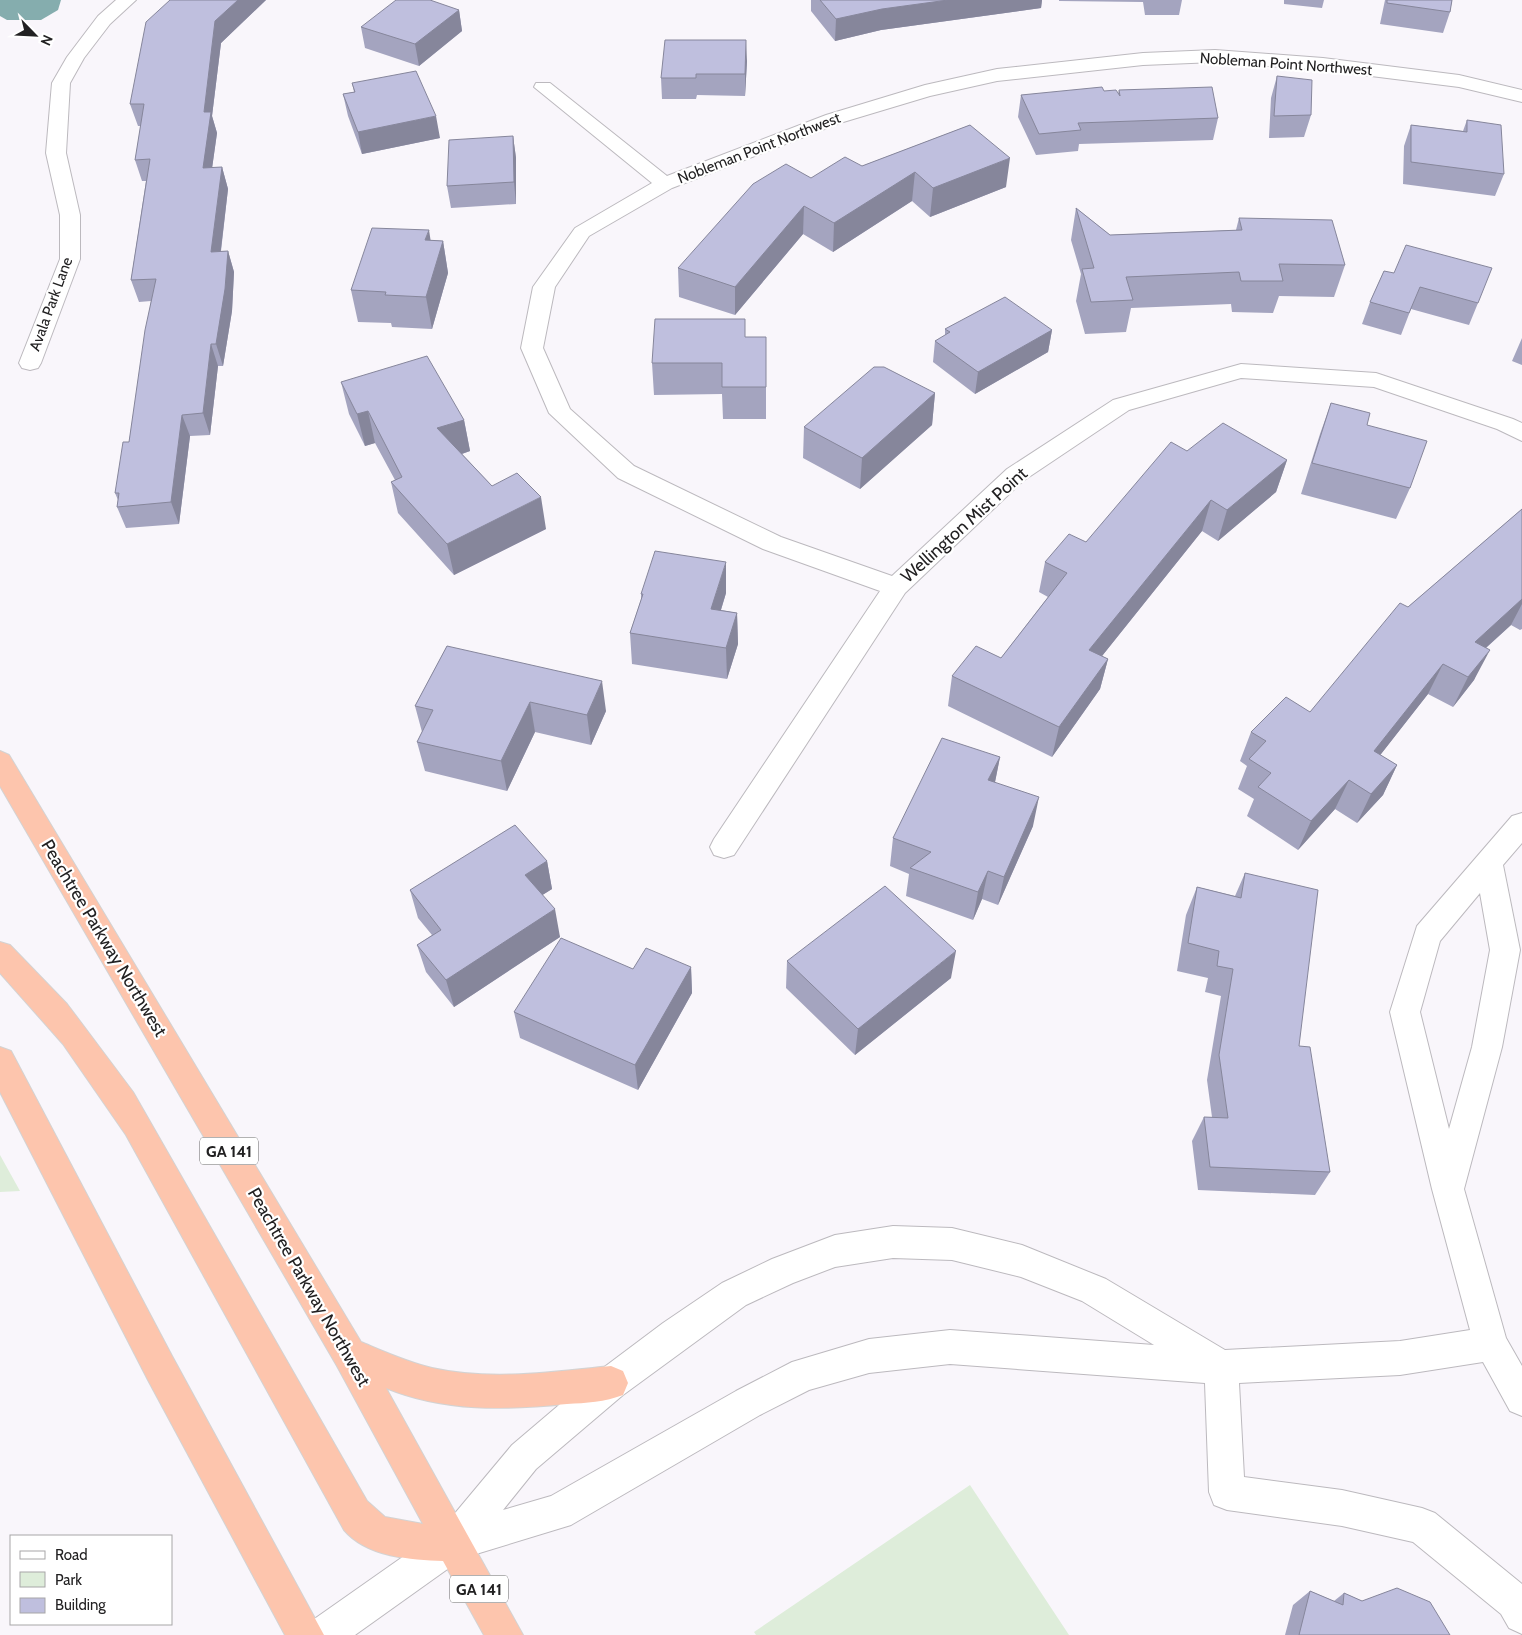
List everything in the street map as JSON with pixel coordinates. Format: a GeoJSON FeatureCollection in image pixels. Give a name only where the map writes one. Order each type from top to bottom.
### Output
{"type":"FeatureCollection","features":[{"type":"Feature","properties":{"kind":"highway","name":"Peachtree Parkway Northwest"},"geometry":{"type":"LineString","coordinates":[[0,762],[349,1354],[504,1635]]}},
{"type":"Feature","properties":{"kind":"highway"},"geometry":{"type":"LineString","coordinates":[[0,954],[16,969],[87,1051],[118,1095],[166,1177],[339,1488],[361,1522],[382,1534],[407,1541],[454,1543]]}},
{"type":"Feature","properties":{"kind":"highway"},"geometry":{"type":"LineString","coordinates":[[0,1061],[160,1368],[305,1635]]}},
{"type":"Feature","properties":{"kind":"highway"},"geometry":{"type":"LineString","coordinates":[[349,1354],[409,1379],[446,1388],[484,1390],[611,1383]]}},
{"type":"Feature","properties":{"kind":"street","name":"Avala Park Lane"},"geometry":{"type":"LineString","coordinates":[[30,363],[52,310],[70,259],[70,215],[56,153],[61,83],[76,57],[104,20],[127,0]]}},
{"type":"Feature","properties":{"kind":"street","name":"Nobleman Point Northwest"},"geometry":{"type":"LineString","coordinates":[[896,587],[772,543],[626,472],[560,413],[532,348],[544,287],[582,232],[665,184],[852,112],[925,91],[997,75],[1058,66],[1142,58],[1224,57],[1323,64],[1459,81],[1522,96]]}},
{"type":"Feature","properties":{"kind":"street"},"geometry":{"type":"LineString","coordinates":[[543,87],[665,184]]}},
{"type":"Feature","properties":{"kind":"street","name":"Wellington Mist Point"},"geometry":{"type":"LineString","coordinates":[[724,847],[896,587],[1015,475],[1121,405],[1241,371],[1376,380],[1505,424],[1522,433]]}},
{"type":"Feature","properties":{"kind":"street"},"geometry":{"type":"LineString","coordinates":[[1522,824],[1427,935],[1406,1012],[1448,1188],[1491,1344],[1522,1399]]}},
{"type":"Feature","properties":{"kind":"street"},"geometry":{"type":"LineString","coordinates":[[1448,1188],[1487,1047],[1505,950],[1489,863]]}},
{"type":"Feature","properties":{"kind":"street"},"geometry":{"type":"LineString","coordinates":[[323,1635],[454,1543],[524,1457],[611,1383],[734,1294],[784,1270],[835,1251],[893,1242],[952,1244],[1022,1262],[1094,1290],[1221,1367]]}},
{"type":"Feature","properties":{"kind":"street"},"geometry":{"type":"LineString","coordinates":[[454,1543],[558,1512],[748,1403],[796,1378],[869,1356],[950,1347],[1221,1367],[1400,1358],[1491,1344]]}},
{"type":"Feature","properties":{"kind":"street"},"geometry":{"type":"LineString","coordinates":[[1221,1367],[1227,1492],[1342,1508],[1422,1526],[1514,1601],[1522,1615]]}},
{"type":"Feature","properties":{"kind":"green space"},"geometry":{"type":"Polygon","coordinates":[[[0,1155],[20,1191],[0,1192],[0,1155]]]}},
{"type":"Feature","properties":{"kind":"green space"},"geometry":{"type":"Polygon","coordinates":[[[970,1485],[1069,1635],[756,1635],[754,1632],[970,1485]]]}},
{"type":"Feature","properties":{"kind":"water"},"geometry":{"type":"Polygon","coordinates":[[[0,0],[61,0],[58,10],[41,20],[7,20],[0,16],[0,0]]]}},
{"type":"Feature","properties":{"kind":"building"},"geometry":{"type":"Polygon","coordinates":[[[170,0],[238,0],[215,21],[204,112],[211,112],[203,168],[222,167],[211,252],[228,251],[225,289],[216,344],[211,344],[203,413],[182,415],[171,502],[117,507],[119,493],[115,493],[123,442],[129,442],[145,330],[156,279],[131,280],[150,159],[135,160],[144,104],[130,104],[146,22],[170,0]]]}},
{"type":"Feature","properties":{"kind":"building"},"geometry":{"type":"Polygon","coordinates":[[[396,0],[430,0],[459,10],[415,44],[361,27],[396,0]]]}},
{"type":"Feature","properties":{"kind":"building"},"geometry":{"type":"Polygon","coordinates":[[[820,0],[948,0],[882,9],[836,19],[820,0]]]}},
{"type":"Feature","properties":{"kind":"building"},"geometry":{"type":"Polygon","coordinates":[[[1387,0],[1452,0],[1450,12],[1387,3],[1387,0]]]}},
{"type":"Feature","properties":{"kind":"building"},"geometry":{"type":"Polygon","coordinates":[[[665,40],[746,40],[745,74],[696,74],[696,78],[661,78],[665,40]]]}},
{"type":"Feature","properties":{"kind":"building"},"geometry":{"type":"Polygon","coordinates":[[[416,71],[436,116],[358,132],[343,94],[355,92],[352,83],[416,71]]]}},
{"type":"Feature","properties":{"kind":"building"},"geometry":{"type":"Polygon","coordinates":[[[1277,76],[1312,80],[1311,115],[1274,116],[1277,76]]]}},
{"type":"Feature","properties":{"kind":"building"},"geometry":{"type":"Polygon","coordinates":[[[1102,87],[1104,91],[1116,90],[1120,96],[1119,90],[1212,87],[1218,118],[1078,123],[1081,130],[1039,134],[1021,95],[1102,87]]]}},
{"type":"Feature","properties":{"kind":"building"},"geometry":{"type":"Polygon","coordinates":[[[1467,120],[1501,125],[1504,174],[1411,162],[1411,125],[1467,132],[1467,120]]]}},
{"type":"Feature","properties":{"kind":"building"},"geometry":{"type":"Polygon","coordinates":[[[970,125],[1010,158],[933,188],[915,172],[834,223],[804,206],[735,287],[678,268],[753,184],[786,164],[811,178],[845,157],[862,166],[970,125]]]}},
{"type":"Feature","properties":{"kind":"building"},"geometry":{"type":"Polygon","coordinates":[[[513,136],[514,182],[447,186],[449,140],[513,136]]]}},
{"type":"Feature","properties":{"kind":"building"},"geometry":{"type":"Polygon","coordinates":[[[1076,208],[1110,235],[1242,230],[1239,218],[1332,220],[1345,265],[1279,264],[1283,281],[1241,281],[1239,272],[1126,277],[1133,300],[1091,302],[1082,269],[1094,268],[1076,208]]]}},
{"type":"Feature","properties":{"kind":"building"},"geometry":{"type":"Polygon","coordinates":[[[372,228],[429,230],[425,240],[443,241],[426,297],[385,295],[386,292],[351,290],[372,228]]]}},
{"type":"Feature","properties":{"kind":"building"},"geometry":{"type":"Polygon","coordinates":[[[1406,245],[1492,268],[1478,303],[1420,287],[1409,313],[1370,302],[1384,271],[1394,273],[1406,245]]]}},
{"type":"Feature","properties":{"kind":"building"},"geometry":{"type":"Polygon","coordinates":[[[1005,297],[1052,330],[978,372],[935,341],[950,332],[945,329],[1005,297]]]}},
{"type":"Feature","properties":{"kind":"building"},"geometry":{"type":"Polygon","coordinates":[[[655,319],[745,319],[745,337],[766,337],[766,387],[722,387],[722,363],[652,363],[655,319]]]}},
{"type":"Feature","properties":{"kind":"building"},"geometry":{"type":"Polygon","coordinates":[[[427,356],[464,420],[437,428],[492,486],[517,473],[541,497],[447,544],[391,482],[402,477],[368,411],[357,414],[341,382],[427,356]]]}},
{"type":"Feature","properties":{"kind":"building"},"geometry":{"type":"Polygon","coordinates":[[[874,367],[884,367],[935,393],[862,458],[804,427],[874,367]]]}},
{"type":"Feature","properties":{"kind":"building"},"geometry":{"type":"Polygon","coordinates":[[[1331,403],[1370,413],[1367,425],[1427,441],[1410,488],[1312,463],[1331,403]]]}},
{"type":"Feature","properties":{"kind":"building"},"geometry":{"type":"Polygon","coordinates":[[[1223,423],[1287,460],[1227,510],[1211,500],[1089,650],[1108,659],[1059,727],[952,676],[976,646],[1001,658],[1067,573],[1045,562],[1069,534],[1086,542],[1171,442],[1187,451],[1223,423]]]}},
{"type":"Feature","properties":{"kind":"building"},"geometry":{"type":"Polygon","coordinates":[[[1522,509],[1522,599],[1475,642],[1490,650],[1468,677],[1443,664],[1374,751],[1397,765],[1371,794],[1349,780],[1311,821],[1258,787],[1271,773],[1249,759],[1266,741],[1251,732],[1286,697],[1310,712],[1400,603],[1408,607],[1522,509]]]}},
{"type":"Feature","properties":{"kind":"building"},"geometry":{"type":"Polygon","coordinates":[[[655,551],[726,562],[711,609],[737,613],[726,648],[630,633],[655,551]]]}},
{"type":"Feature","properties":{"kind":"building"},"geometry":{"type":"Polygon","coordinates":[[[447,646],[602,681],[587,715],[530,702],[501,761],[417,742],[433,710],[415,706],[447,646]]]}},
{"type":"Feature","properties":{"kind":"building"},"geometry":{"type":"Polygon","coordinates":[[[942,738],[1000,757],[988,780],[1039,797],[1004,877],[988,871],[978,892],[910,868],[931,852],[893,838],[942,738]]]}},
{"type":"Feature","properties":{"kind":"building"},"geometry":{"type":"Polygon","coordinates":[[[515,825],[547,861],[525,875],[555,909],[446,980],[417,945],[441,930],[410,890],[515,825]]]}},
{"type":"Feature","properties":{"kind":"building"},"geometry":{"type":"Polygon","coordinates":[[[1245,873],[1318,890],[1299,1046],[1310,1047],[1330,1172],[1210,1167],[1204,1117],[1228,1118],[1219,1055],[1233,969],[1217,966],[1219,951],[1188,943],[1197,887],[1241,898],[1245,873]]]}},
{"type":"Feature","properties":{"kind":"building"},"geometry":{"type":"Polygon","coordinates":[[[885,886],[956,951],[858,1029],[787,961],[885,886]]]}},
{"type":"Feature","properties":{"kind":"building"},"geometry":{"type":"Polygon","coordinates":[[[561,938],[633,969],[646,948],[691,967],[635,1065],[514,1012],[561,938]]]}},
{"type":"Feature","properties":{"kind":"building"},"geometry":{"type":"Polygon","coordinates":[[[1397,1588],[1430,1602],[1450,1635],[1299,1635],[1310,1591],[1343,1605],[1344,1593],[1362,1601],[1397,1588]]]}}]}
